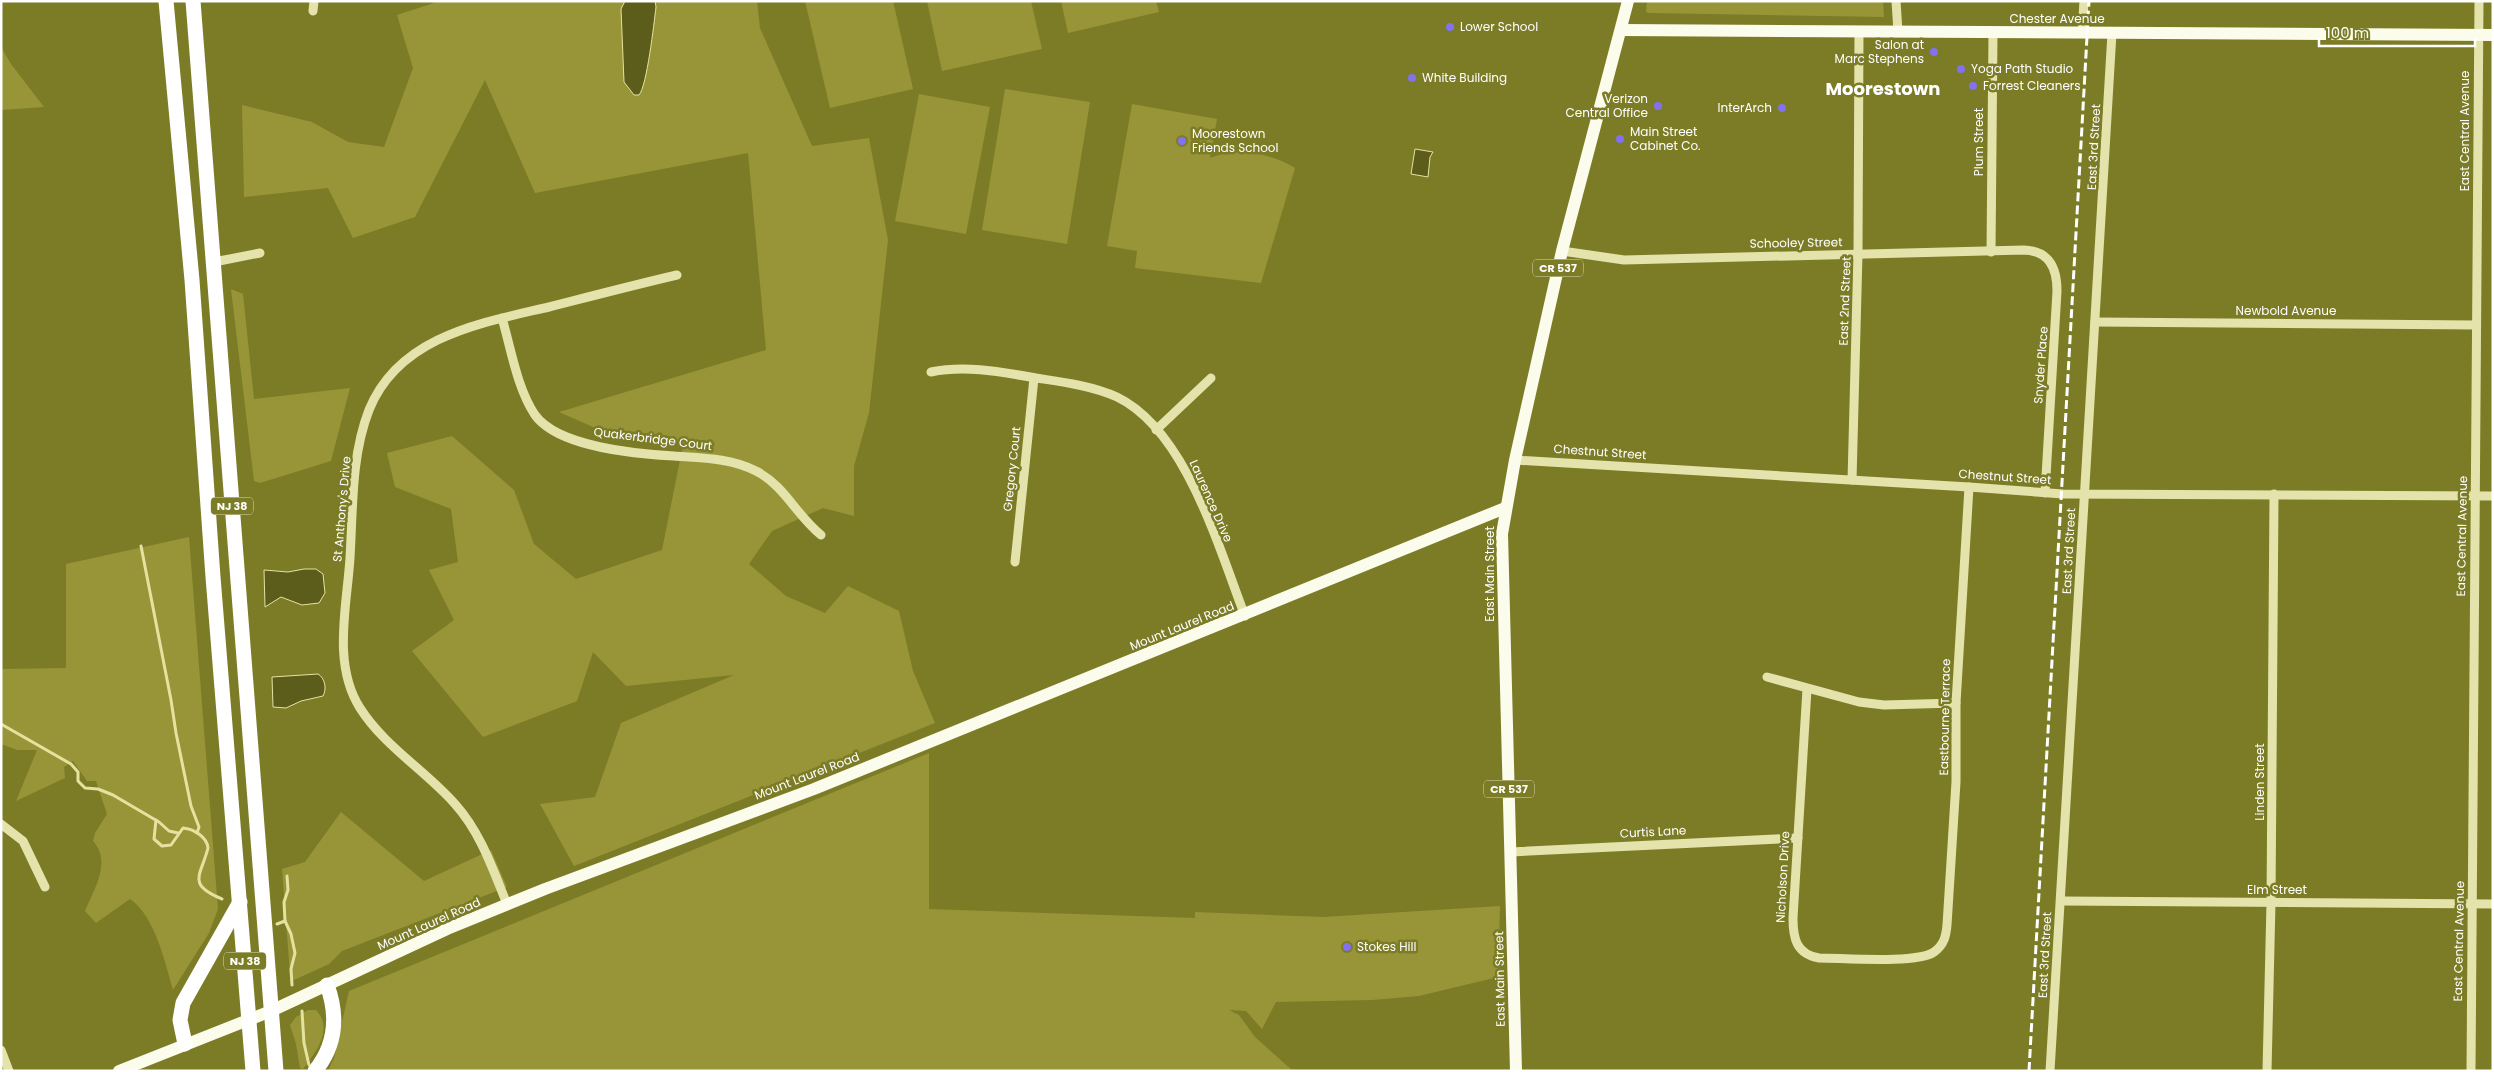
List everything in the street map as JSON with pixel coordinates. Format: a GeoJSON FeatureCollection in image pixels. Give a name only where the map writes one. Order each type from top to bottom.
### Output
{"type":"FeatureCollection","features":[{"type":"Feature","properties":{"kind":"highway","name":"NJ 38"},"geometry":{"type":"LineString","coordinates":[[166,1],[192,280],[214,587],[253,1071]]}},
{"type":"Feature","properties":{"kind":"highway","name":"NJ 38"},"geometry":{"type":"LineString","coordinates":[[193,1],[276,1071]]}},
{"type":"Feature","properties":{"kind":"highway"},"geometry":{"type":"LineString","coordinates":[[184,1044],[180,1020],[183,1003],[240,902]]}},
{"type":"Feature","properties":{"kind":"highway"},"geometry":{"type":"LineString","coordinates":[[315,1071],[326,1053],[333,1032],[333,1008],[327,985]]}},
{"type":"Feature","properties":{"kind":"main road","name":"East Main Street"},"geometry":{"type":"LineString","coordinates":[[1516,1071],[1502,534],[1505,508],[1515,460],[1562,251],[1628,1]]}},
{"type":"Feature","properties":{"kind":"main road","name":"Chester Avenue"},"geometry":{"type":"LineString","coordinates":[[1621,30],[2493,35]]}},
{"type":"Feature","properties":{"kind":"main road","name":"Mount Laurel Road"},"geometry":{"type":"LineString","coordinates":[[118,1071],[271,1011],[447,929],[507,904],[814,789],[1245,616],[1505,508]]}},
{"type":"Feature","properties":{"kind":"street"},"geometry":{"type":"LineString","coordinates":[[1896,1],[1898,32]]}},
{"type":"Feature","properties":{"kind":"street"},"geometry":{"type":"LineString","coordinates":[[2082,33],[2084,1]]}},
{"type":"Feature","properties":{"kind":"street","name":"East Central Avenue"},"geometry":{"type":"LineString","coordinates":[[2471,1071],[2479,1]]}},
{"type":"Feature","properties":{"kind":"street","name":"East 2nd Street"},"geometry":{"type":"LineString","coordinates":[[1852,480],[1858,254],[1859,32]]}},
{"type":"Feature","properties":{"kind":"street","name":"Plum Street"},"geometry":{"type":"LineString","coordinates":[[1991,252],[1993,33]]}},
{"type":"Feature","properties":{"kind":"street","name":"East 3rd Street"},"geometry":{"type":"LineString","coordinates":[[2050,1071],[2112,33]]}},
{"type":"Feature","properties":{"kind":"street","name":"Schooley Street"},"geometry":{"type":"LineString","coordinates":[[1562,251],[1624,260],[2032,250]]}},
{"type":"Feature","properties":{"kind":"street","name":"Snyder Place"},"geometry":{"type":"LineString","coordinates":[[2032,250],[2048,259],[2057,277],[2056,326],[2045,493]]}},
{"type":"Feature","properties":{"kind":"street"},"geometry":{"type":"LineString","coordinates":[[214,262],[260,253]]}},
{"type":"Feature","properties":{"kind":"street","name":"St Anthony's Drive"},"geometry":{"type":"LineString","coordinates":[[507,904],[485,851],[468,820],[443,792],[384,736],[360,708],[346,676],[344,658],[353,500],[361,442],[370,409],[387,380],[412,355],[443,336],[460,329],[502,318],[677,275]]}},
{"type":"Feature","properties":{"kind":"street","name":"Quakerbridge Court"},"geometry":{"type":"LineString","coordinates":[[502,318],[530,406],[542,424],[552,432],[578,442],[674,456],[705,457],[756,471],[778,487],[820,535]]}},
{"type":"Feature","properties":{"kind":"street","name":"Newbold Avenue"},"geometry":{"type":"LineString","coordinates":[[2095,322],[2476,325]]}},
{"type":"Feature","properties":{"kind":"street","name":"Laurence Drive"},"geometry":{"type":"LineString","coordinates":[[931,372],[960,368],[1069,383],[1117,397],[1142,415],[1172,448],[1187,473],[1245,616]]}},
{"type":"Feature","properties":{"kind":"street","name":"Gregory Court"},"geometry":{"type":"LineString","coordinates":[[1015,562],[1034,378]]}},
{"type":"Feature","properties":{"kind":"street"},"geometry":{"type":"LineString","coordinates":[[1156,430],[1211,378]]}},
{"type":"Feature","properties":{"kind":"street","name":"Chestnut Street"},"geometry":{"type":"LineString","coordinates":[[1515,460],[2045,493],[2493,496]]}},
{"type":"Feature","properties":{"kind":"street","name":"Eastbourne Terrace"},"geometry":{"type":"LineString","coordinates":[[1941,946],[1947,925],[1956,782],[1956,703],[1969,487]]}},
{"type":"Feature","properties":{"kind":"street","name":"Linden Street"},"geometry":{"type":"LineString","coordinates":[[2267,1071],[2271,903],[2274,494]]}},
{"type":"Feature","properties":{"kind":"street"},"geometry":{"type":"LineString","coordinates":[[1766,677],[1859,702],[1884,705],[1956,703]]}},
{"type":"Feature","properties":{"kind":"street","name":"Nicholson Drive"},"geometry":{"type":"LineString","coordinates":[[1807,688],[1793,928],[1796,944],[1805,954],[1819,958],[1912,958],[1929,955],[1941,946]]}},
{"type":"Feature","properties":{"kind":"street"},"geometry":{"type":"LineString","coordinates":[[1,824],[23,841],[45,887]]}},
{"type":"Feature","properties":{"kind":"street","name":"Curtis Lane"},"geometry":{"type":"LineString","coordinates":[[1511,852],[1798,838]]}},
{"type":"Feature","properties":{"kind":"street","name":"Elm Street"},"geometry":{"type":"LineString","coordinates":[[2061,901],[2493,904]]}},
{"type":"Feature","properties":{"kind":"street"},"geometry":{"type":"LineString","coordinates":[[1,1050],[8,1071]]}},
{"type":"Feature","properties":{"kind":"shaded area"},"geometry":{"type":"Polygon","coordinates":[[[440,1],[757,1],[760,28],[812,146],[869,138],[888,240],[869,413],[854,466],[854,516],[823,508],[772,531],[749,564],[786,596],[825,613],[848,586],[899,611],[913,671],[935,723],[574,866],[540,804],[595,797],[621,723],[734,675],[626,686],[593,652],[577,701],[483,737],[412,651],[454,620],[429,570],[458,562],[451,509],[395,487],[387,453],[452,436],[514,490],[534,544],[576,579],[662,550],[683,445],[600,430],[559,412],[766,350],[748,153],[535,193],[485,80],[415,217],[353,238],[328,188],[244,197],[242,105],[312,122],[348,142],[384,147],[413,68],[397,15],[440,1]]]}},
{"type":"Feature","properties":{"kind":"shaded area"},"geometry":{"type":"Polygon","coordinates":[[[625,1],[655,1],[656,7],[645,80],[639,95],[634,95],[624,82],[621,9],[625,1]]]}},
{"type":"Feature","properties":{"kind":"shaded area"},"geometry":{"type":"Polygon","coordinates":[[[805,1],[893,1],[913,89],[830,108],[805,1]]]}},
{"type":"Feature","properties":{"kind":"shaded area"},"geometry":{"type":"Polygon","coordinates":[[[927,1],[1031,1],[1042,49],[942,71],[927,1]]]}},
{"type":"Feature","properties":{"kind":"shaded area"},"geometry":{"type":"Polygon","coordinates":[[[1061,1],[1156,1],[1159,12],[1068,33],[1061,1]]]}},
{"type":"Feature","properties":{"kind":"shaded area"},"geometry":{"type":"Polygon","coordinates":[[[1647,1],[1883,1],[1884,17],[1649,13],[1646,12],[1647,1]]]}},
{"type":"Feature","properties":{"kind":"shaded area"},"geometry":{"type":"Polygon","coordinates":[[[1,47],[11,64],[44,107],[1,110],[1,47]]]}},
{"type":"Feature","properties":{"kind":"shaded area"},"geometry":{"type":"Polygon","coordinates":[[[1005,89],[1090,102],[1067,244],[982,230],[1005,89]]]}},
{"type":"Feature","properties":{"kind":"shaded area"},"geometry":{"type":"Polygon","coordinates":[[[919,94],[990,107],[966,234],[895,221],[919,94]]]}},
{"type":"Feature","properties":{"kind":"shaded area"},"geometry":{"type":"Polygon","coordinates":[[[1132,104],[1217,119],[1210,158],[1232,153],[1254,153],[1265,155],[1295,168],[1261,283],[1135,268],[1137,251],[1107,246],[1132,104]]]}},
{"type":"Feature","properties":{"kind":"shaded area"},"geometry":{"type":"Polygon","coordinates":[[[1415,149],[1433,152],[1430,157],[1428,177],[1411,174],[1415,149]]]}},
{"type":"Feature","properties":{"kind":"shaded area"},"geometry":{"type":"Polygon","coordinates":[[[231,289],[243,294],[254,399],[350,388],[331,461],[260,483],[254,481],[231,289]]]}},
{"type":"Feature","properties":{"kind":"shaded area"},"geometry":{"type":"Polygon","coordinates":[[[189,537],[218,909],[209,933],[173,990],[158,940],[146,916],[139,907],[130,899],[96,923],[85,911],[100,876],[101,858],[93,841],[95,833],[107,814],[96,781],[87,781],[73,761],[64,767],[65,778],[16,801],[37,750],[17,750],[1,744],[1,669],[66,668],[66,564],[189,537]]]}},
{"type":"Feature","properties":{"kind":"shaded area"},"geometry":{"type":"Polygon","coordinates":[[[316,569],[323,574],[325,593],[319,603],[302,605],[281,597],[265,607],[264,570],[288,572],[316,569]]]}},
{"type":"Feature","properties":{"kind":"shaded area"},"geometry":{"type":"Polygon","coordinates":[[[318,674],[325,684],[323,696],[301,701],[286,708],[273,707],[272,677],[318,674]]]}},
{"type":"Feature","properties":{"kind":"shaded area"},"geometry":{"type":"Polygon","coordinates":[[[929,753],[929,909],[1195,918],[1195,912],[1323,917],[1500,906],[1498,977],[1419,996],[1372,1000],[1276,1002],[1262,1029],[1246,1011],[1229,1010],[1239,1015],[1255,1037],[1293,1071],[328,1071],[334,1058],[349,991],[929,753]]]}},
{"type":"Feature","properties":{"kind":"shaded area"},"geometry":{"type":"Polygon","coordinates":[[[341,812],[424,881],[491,850],[507,887],[342,951],[329,964],[294,980],[290,974],[282,869],[305,862],[341,812]]]}},
{"type":"Feature","properties":{"kind":"shaded area"},"geometry":{"type":"Polygon","coordinates":[[[308,1010],[316,1010],[321,1017],[323,1033],[318,1048],[303,1069],[300,1068],[296,1044],[290,1025],[296,1017],[308,1010]]]}},
{"type":"Feature","properties":{"kind":"waterway"},"geometry":{"type":"LineString","coordinates":[[141,546],[191,806],[199,827],[197,833]]}},
{"type":"Feature","properties":{"kind":"waterway"},"geometry":{"type":"LineString","coordinates":[[1,724],[71,764],[78,772],[78,781],[85,788],[98,789],[113,795],[159,822],[169,831],[178,833]]}},
{"type":"Feature","properties":{"kind":"waterway"},"geometry":{"type":"LineString","coordinates":[[156,820],[154,839],[162,846],[171,845],[183,828],[203,837],[208,848],[200,872],[200,884],[211,894],[222,899]]}},
{"type":"Feature","properties":{"kind":"waterway"},"geometry":{"type":"LineString","coordinates":[[287,876],[288,890],[284,902],[285,921],[291,934],[295,953],[291,969],[292,985]]}},
{"type":"Feature","properties":{"kind":"waterway"},"geometry":{"type":"LineString","coordinates":[[277,924],[285,921]]}},
{"type":"Feature","properties":{"kind":"waterway"},"geometry":{"type":"LineString","coordinates":[[302,1011],[304,1043],[309,1065]]}},
{"type":"Feature","properties":{"kind":"railway"},"geometry":{"type":"LineString","coordinates":[[2029,1071],[2089,1]]}},
{"type":"Feature","properties":{"kind":"place","name":"Lower School"},"geometry":{"type":"Point","coordinates":[1450,27]}},
{"type":"Feature","properties":{"kind":"place","name":"Salon at Marc Stephens"},"geometry":{"type":"Point","coordinates":[1934,52]}},
{"type":"Feature","properties":{"kind":"place","name":"Yoga Path Studio"},"geometry":{"type":"Point","coordinates":[1961,69]}},
{"type":"Feature","properties":{"kind":"place","name":"White Building"},"geometry":{"type":"Point","coordinates":[1412,78]}},
{"type":"Feature","properties":{"kind":"place","name":"Forrest Cleaners"},"geometry":{"type":"Point","coordinates":[1973,86]}},
{"type":"Feature","properties":{"kind":"place","name":"Verizon Central Office"},"geometry":{"type":"Point","coordinates":[1658,106]}},
{"type":"Feature","properties":{"kind":"place","name":"InterArch"},"geometry":{"type":"Point","coordinates":[1782,108]}},
{"type":"Feature","properties":{"kind":"place","name":"Main Street Cabinet Co."},"geometry":{"type":"Point","coordinates":[1620,139]}},
{"type":"Feature","properties":{"kind":"place","name":"Moorestown Friends School"},"geometry":{"type":"Point","coordinates":[1182,141]}},
{"type":"Feature","properties":{"kind":"place","name":"Stokes Hill"},"geometry":{"type":"Point","coordinates":[1347,947]}},
{"type":"Feature","properties":{"kind":"district","name":"Moorestown"},"geometry":{"type":"Point","coordinates":[1883,89]}}]}
